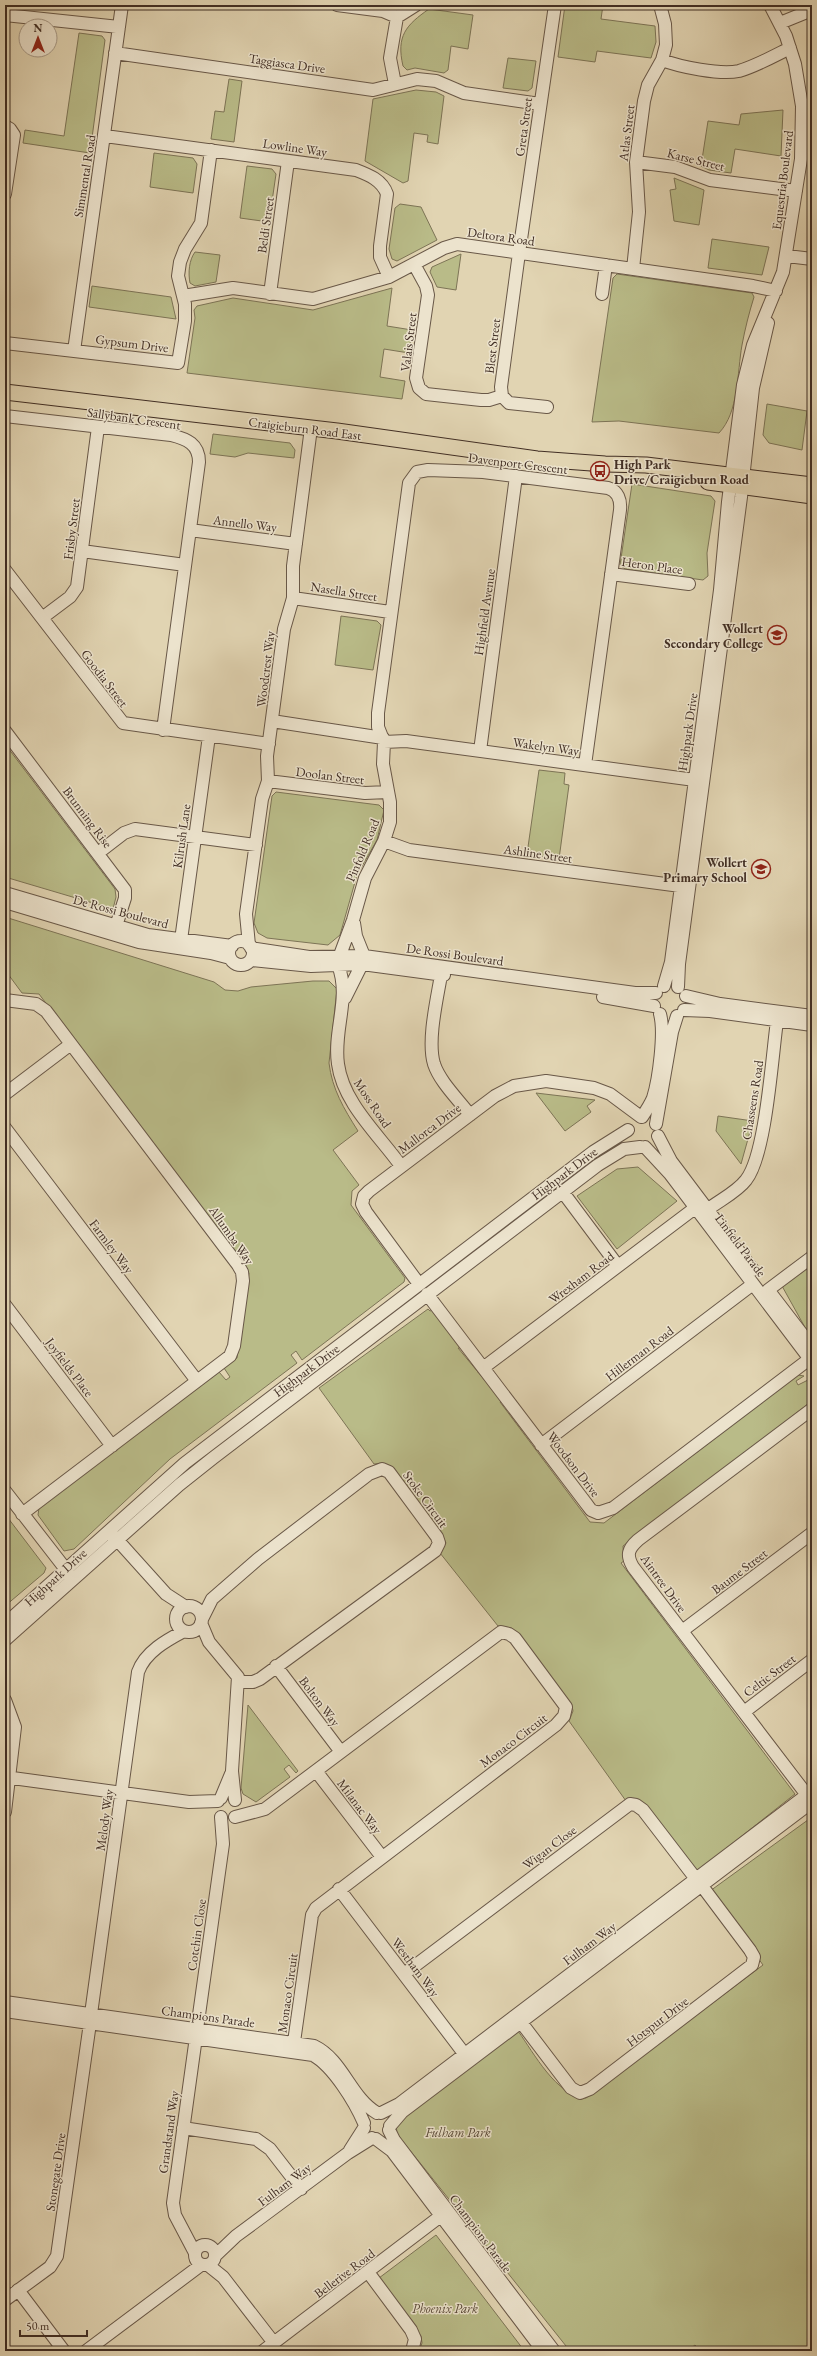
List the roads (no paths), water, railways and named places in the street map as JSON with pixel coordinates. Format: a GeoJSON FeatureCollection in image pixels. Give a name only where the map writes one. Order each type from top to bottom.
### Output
{"type":"FeatureCollection","features":[{"type":"Feature","properties":{"kind":"main road","name":"Craigieburn Road East"},"geometry":{"type":"LineString","coordinates":[[5,392],[311,428],[537,459],[605,464],[646,465],[812,496]]}},
{"type":"Feature","properties":{"kind":"main road","name":"Craigieburn Road East"},"geometry":{"type":"LineString","coordinates":[[737,481],[812,485]]}},
{"type":"Feature","properties":{"kind":"street","name":"Simmental Road"},"geometry":{"type":"LineString","coordinates":[[74,351],[122,5]]}},
{"type":"Feature","properties":{"kind":"street"},"geometry":{"type":"LineString","coordinates":[[337,5],[383,12],[397,17]]}},
{"type":"Feature","properties":{"kind":"street"},"geometry":{"type":"LineString","coordinates":[[395,84],[390,58],[397,17],[416,5]]}},
{"type":"Feature","properties":{"kind":"street","name":"Greta Street"},"geometry":{"type":"LineString","coordinates":[[518,253],[555,5]]}},
{"type":"Feature","properties":{"kind":"street","name":"Atlas Street"},"geometry":{"type":"LineString","coordinates":[[632,269],[639,218],[636,162],[646,91],[662,60],[666,34],[660,5]]}},
{"type":"Feature","properties":{"kind":"street","name":"Equestria Boulevard"},"geometry":{"type":"LineString","coordinates":[[737,481],[746,370],[760,326],[776,291],[787,256],[796,191],[806,160],[802,106],[797,72],[790,48],[780,23],[770,5]]}},
{"type":"Feature","properties":{"kind":"street"},"geometry":{"type":"LineString","coordinates":[[780,23],[812,10]]}},
{"type":"Feature","properties":{"kind":"street"},"geometry":{"type":"LineString","coordinates":[[5,15],[119,27]]}},
{"type":"Feature","properties":{"kind":"street"},"geometry":{"type":"LineString","coordinates":[[662,60],[677,65],[731,72],[746,69],[790,48]]}},
{"type":"Feature","properties":{"kind":"street","name":"Taggiasca Drive"},"geometry":{"type":"LineString","coordinates":[[115,53],[373,90],[417,78],[436,81],[454,87],[464,93],[540,104]]}},
{"type":"Feature","properties":{"kind":"street"},"geometry":{"type":"LineString","coordinates":[[5,126],[10,129],[14,136],[5,194]]}},
{"type":"Feature","properties":{"kind":"street","name":"Lowline Way"},"geometry":{"type":"LineString","coordinates":[[104,136],[356,170],[368,175],[384,187],[387,194],[380,246],[380,257],[389,277]]}},
{"type":"Feature","properties":{"kind":"street","name":"Gypsum Drive"},"geometry":{"type":"LineString","coordinates":[[5,343],[178,363],[185,320],[183,296],[178,276],[180,262],[185,249],[201,223],[211,150]]}},
{"type":"Feature","properties":{"kind":"street","name":"Beldi Street"},"geometry":{"type":"LineString","coordinates":[[270,294],[288,161]]}},
{"type":"Feature","properties":{"kind":"street","name":"Karse Street"},"geometry":{"type":"LineString","coordinates":[[636,162],[675,167],[710,180],[796,191]]}},
{"type":"Feature","properties":{"kind":"street","name":"Deltora Road"},"geometry":{"type":"LineString","coordinates":[[183,296],[233,288],[313,299],[389,277],[444,248],[457,244],[762,287],[776,291]]}},
{"type":"Feature","properties":{"kind":"street","name":"Blest Street"},"geometry":{"type":"LineString","coordinates":[[502,396],[502,380],[518,253]]}},
{"type":"Feature","properties":{"kind":"street"},"geometry":{"type":"LineString","coordinates":[[787,256],[812,259]]}},
{"type":"Feature","properties":{"kind":"street","name":"Valais Street"},"geometry":{"type":"LineString","coordinates":[[414,264],[426,286],[428,295],[416,378],[419,388],[426,394],[481,400],[489,400],[502,396]]}},
{"type":"Feature","properties":{"kind":"street"},"geometry":{"type":"LineString","coordinates":[[602,294],[606,265]]}},
{"type":"Feature","properties":{"kind":"street"},"geometry":{"type":"LineString","coordinates":[[502,396],[509,403],[546,407]]}},
{"type":"Feature","properties":{"kind":"street","name":"Sallybank Crescent"},"geometry":{"type":"LineString","coordinates":[[5,416],[171,436],[185,439],[195,446],[199,462],[190,530]]}},
{"type":"Feature","properties":{"kind":"street","name":"Frisby Street"},"geometry":{"type":"LineString","coordinates":[[42,618],[74,592],[78,581],[98,427]]}},
{"type":"Feature","properties":{"kind":"street","name":"Woodcrest Way"},"geometry":{"type":"LineString","coordinates":[[234,944],[246,914],[262,798],[268,781],[267,763],[269,744],[284,628],[293,598],[291,579],[311,428]]}},
{"type":"Feature","properties":{"kind":"street","name":"Davenport Crescent"},"geometry":{"type":"LineString","coordinates":[[384,740],[378,727],[378,713],[390,612],[409,483],[414,474],[422,470],[454,470],[516,476],[608,488],[613,490],[618,497],[620,505],[586,765]]}},
{"type":"Feature","properties":{"kind":"street","name":"Highfield Avenue"},"geometry":{"type":"LineString","coordinates":[[480,751],[516,476]]}},
{"type":"Feature","properties":{"kind":"street","name":"Highpark Drive"},"geometry":{"type":"LineString","coordinates":[[681,1013],[682,992],[678,970],[685,887],[737,481]]}},
{"type":"Feature","properties":{"kind":"street"},"geometry":{"type":"LineString","coordinates":[[163,730],[190,530]]}},
{"type":"Feature","properties":{"kind":"street","name":"Annello Way"},"geometry":{"type":"LineString","coordinates":[[190,530],[296,544]]}},
{"type":"Feature","properties":{"kind":"street"},"geometry":{"type":"LineString","coordinates":[[82,551],[185,565]]}},
{"type":"Feature","properties":{"kind":"street","name":"Goodia Street"},"geometry":{"type":"LineString","coordinates":[[5,570],[119,719],[129,725],[269,744]]}},
{"type":"Feature","properties":{"kind":"street","name":"Heron Place"},"geometry":{"type":"LineString","coordinates":[[611,574],[689,584]]}},
{"type":"Feature","properties":{"kind":"street","name":"Nasella Street"},"geometry":{"type":"LineString","coordinates":[[293,598],[390,612]]}},
{"type":"Feature","properties":{"kind":"street","name":"Wakelyn Way"},"geometry":{"type":"LineString","coordinates":[[272,721],[384,740],[406,741],[699,780]]}},
{"type":"Feature","properties":{"kind":"street","name":"Brunning Rise"},"geometry":{"type":"LineString","coordinates":[[5,731],[125,890],[125,898],[116,926]]}},
{"type":"Feature","properties":{"kind":"street","name":"Kilrush Lane"},"geometry":{"type":"LineString","coordinates":[[181,940],[209,736]]}},
{"type":"Feature","properties":{"kind":"street","name":"Pinfold Road"},"geometry":{"type":"LineString","coordinates":[[339,960],[353,920],[365,878],[384,841],[390,822],[388,792],[383,759],[384,740]]}},
{"type":"Feature","properties":{"kind":"street","name":"Doolan Street"},"geometry":{"type":"LineString","coordinates":[[268,781],[365,794],[388,792]]}},
{"type":"Feature","properties":{"kind":"street"},"geometry":{"type":"LineString","coordinates":[[98,853],[124,832],[135,829],[256,844]]}},
{"type":"Feature","properties":{"kind":"street","name":"Ashline Street"},"geometry":{"type":"LineString","coordinates":[[384,841],[409,850],[685,887]]}},
{"type":"Feature","properties":{"kind":"street","name":"Highpark Drive"},"geometry":{"type":"LineString","coordinates":[[5,1624],[66,1570],[108,1530],[185,1463],[593,1152],[635,1122],[652,1100],[656,1084],[663,1031],[657,1010],[660,989],[671,962],[685,887]]}},
{"type":"Feature","properties":{"kind":"street","name":"De Rossi Boulevard"},"geometry":{"type":"LineString","coordinates":[[5,893],[148,936],[234,944]]}},
{"type":"Feature","properties":{"kind":"street","name":"De Rossi Boulevard"},"geometry":{"type":"LineString","coordinates":[[5,902],[139,942],[211,953],[230,958]]}},
{"type":"Feature","properties":{"kind":"street","name":"Woodcrest Way"},"geometry":{"type":"LineString","coordinates":[[246,914],[250,946]]}},
{"type":"Feature","properties":{"kind":"street","name":"Pinfold Road"},"geometry":{"type":"LineString","coordinates":[[353,920],[363,960]]}},
{"type":"Feature","properties":{"kind":"street"},"geometry":{"type":"LineString","coordinates":[[243,942],[250,946],[253,954],[250,960],[241,965],[234,964],[230,958],[229,952],[234,944],[243,942]]}},
{"type":"Feature","properties":{"kind":"street","name":"De Rossi Boulevard"},"geometry":{"type":"LineString","coordinates":[[250,946],[296,956],[339,960],[363,960],[635,993],[660,989],[682,992]]}},
{"type":"Feature","properties":{"kind":"street","name":"De Rossi Boulevard"},"geometry":{"type":"LineString","coordinates":[[250,960],[311,966],[339,960]]}},
{"type":"Feature","properties":{"kind":"street","name":"Moss Road"},"geometry":{"type":"LineString","coordinates":[[339,960],[343,982],[343,1002],[338,1054],[342,1082],[353,1102],[401,1166]]}},
{"type":"Feature","properties":{"kind":"street","name":"De Rossi Boulevard"},"geometry":{"type":"LineString","coordinates":[[363,960],[440,975],[613,998],[657,1010],[668,1018],[681,1013]]}},
{"type":"Feature","properties":{"kind":"street","name":"Moss Road"},"geometry":{"type":"LineString","coordinates":[[343,1002],[363,960]]}},
{"type":"Feature","properties":{"kind":"street"},"geometry":{"type":"LineString","coordinates":[[440,975],[433,1038],[433,1056],[439,1074],[470,1115]]}},
{"type":"Feature","properties":{"kind":"street"},"geometry":{"type":"LineString","coordinates":[[682,992],[720,1004],[812,1016]]}},
{"type":"Feature","properties":{"kind":"street","name":"Allumba Way"},"geometry":{"type":"LineString","coordinates":[[5,1000],[40,1005],[242,1272],[243,1281],[232,1353],[22,1514]]}},
{"type":"Feature","properties":{"kind":"street"},"geometry":{"type":"LineString","coordinates":[[656,1124],[650,1118],[635,1122],[630,1139],[642,1147],[653,1144],[658,1136],[656,1124],[672,1032],[681,1013],[710,1011],[812,1025]]}},
{"type":"Feature","properties":{"kind":"street","name":"Chasseens Road"},"geometry":{"type":"LineString","coordinates":[[708,1210],[741,1185],[750,1174],[763,1129],[778,1021]]}},
{"type":"Feature","properties":{"kind":"street"},"geometry":{"type":"LineString","coordinates":[[5,1094],[71,1044]]}},
{"type":"Feature","properties":{"kind":"street","name":"Mallorca Drive"},"geometry":{"type":"LineString","coordinates":[[419,1284],[366,1212],[362,1204],[366,1193],[401,1166],[503,1091],[535,1081],[594,1088],[616,1099],[635,1122]]}},
{"type":"Feature","properties":{"kind":"street","name":"Farmley Way"},"geometry":{"type":"LineString","coordinates":[[5,1128],[197,1381]]}},
{"type":"Feature","properties":{"kind":"street","name":"Linfield Parade"},"geometry":{"type":"LineString","coordinates":[[658,1136],[671,1161],[812,1347]]}},
{"type":"Feature","properties":{"kind":"street","name":"Highpark Drive"},"geometry":{"type":"LineString","coordinates":[[5,1640],[184,1481],[562,1191],[615,1154],[629,1148],[642,1147]]}},
{"type":"Feature","properties":{"kind":"street","name":"Linfield Parade"},"geometry":{"type":"LineString","coordinates":[[642,1147],[670,1174],[811,1360]]}},
{"type":"Feature","properties":{"kind":"street"},"geometry":{"type":"LineString","coordinates":[[562,1191],[618,1266]]}},
{"type":"Feature","properties":{"kind":"street","name":"Wrexham Road"},"geometry":{"type":"LineString","coordinates":[[483,1368],[695,1208]]}},
{"type":"Feature","properties":{"kind":"street"},"geometry":{"type":"LineString","coordinates":[[768,1290],[812,1257]]}},
{"type":"Feature","properties":{"kind":"street","name":"Hillerman Road"},"geometry":{"type":"LineString","coordinates":[[541,1445],[753,1284]]}},
{"type":"Feature","properties":{"kind":"street","name":"Woodson Drive"},"geometry":{"type":"LineString","coordinates":[[427,1294],[591,1510],[598,1513],[607,1512],[811,1360]]}},
{"type":"Feature","properties":{"kind":"street","name":"Joyfields Place"},"geometry":{"type":"LineString","coordinates":[[5,1305],[112,1446]]}},
{"type":"Feature","properties":{"kind":"street","name":"Aintree Drive"},"geometry":{"type":"LineString","coordinates":[[810,1796],[682,1631],[628,1558],[630,1548],[638,1540],[812,1409]]}},
{"type":"Feature","properties":{"kind":"street","name":"Stoke Circuit"},"geometry":{"type":"LineString","coordinates":[[201,1621],[212,1599],[258,1559],[369,1474],[382,1469],[389,1472],[434,1532],[438,1540],[438,1547],[427,1558],[257,1680],[239,1682]]}},
{"type":"Feature","properties":{"kind":"street"},"geometry":{"type":"LineString","coordinates":[[5,1491],[74,1580]]}},
{"type":"Feature","properties":{"kind":"street"},"geometry":{"type":"LineString","coordinates":[[108,1530],[166,1594],[198,1611],[209,1642]]}},
{"type":"Feature","properties":{"kind":"street","name":"Baume Street"},"geometry":{"type":"LineString","coordinates":[[682,1631],[812,1533]]}},
{"type":"Feature","properties":{"kind":"street"},"geometry":{"type":"LineString","coordinates":[[166,1594],[178,1626],[209,1642],[233,1668],[239,1682],[232,1771],[239,1810],[234,1817],[228,1820],[189,1802]]}},
{"type":"Feature","properties":{"kind":"street","name":"Stoke Circuit"},"geometry":{"type":"LineString","coordinates":[[188,1607],[212,1599]]}},
{"type":"Feature","properties":{"kind":"street"},"geometry":{"type":"LineString","coordinates":[[176,1619],[179,1611],[188,1607]]}},
{"type":"Feature","properties":{"kind":"street","name":"Melody Way"},"geometry":{"type":"LineString","coordinates":[[166,1640],[176,1619]]}},
{"type":"Feature","properties":{"kind":"street"},"geometry":{"type":"LineString","coordinates":[[188,1631],[197,1629],[201,1621]]}},
{"type":"Feature","properties":{"kind":"street","name":"Melody Way"},"geometry":{"type":"LineString","coordinates":[[90,2018],[138,1672],[144,1660],[166,1640],[188,1631]]}},
{"type":"Feature","properties":{"kind":"street","name":"Monaco Circuit"},"geometry":{"type":"LineString","coordinates":[[234,1817],[265,1809],[501,1632],[509,1634],[515,1638],[566,1707],[566,1712],[561,1720],[318,1905],[312,1915],[294,2042]]}},
{"type":"Feature","properties":{"kind":"street","name":"Celtic Street"},"geometry":{"type":"LineString","coordinates":[[744,1712],[812,1660]]}},
{"type":"Feature","properties":{"kind":"street","name":"Bolton Way"},"geometry":{"type":"LineString","coordinates":[[276,1666],[341,1752]]}},
{"type":"Feature","properties":{"kind":"street"},"geometry":{"type":"LineString","coordinates":[[5,1700],[15,1727],[7,1777],[5,1812]]}},
{"type":"Feature","properties":{"kind":"street"},"geometry":{"type":"LineString","coordinates":[[5,1723],[7,1733],[5,1750]]}},
{"type":"Feature","properties":{"kind":"street"},"geometry":{"type":"LineString","coordinates":[[219,1815],[216,1808],[232,1771]]}},
{"type":"Feature","properties":{"kind":"street","name":"Milanac Way"},"geometry":{"type":"LineString","coordinates":[[316,1771],[382,1857]]}},
{"type":"Feature","properties":{"kind":"street"},"geometry":{"type":"LineString","coordinates":[[7,1777],[189,1802],[220,1800],[228,1796],[259,1811]]}},
{"type":"Feature","properties":{"kind":"street","name":"Fulham Way"},"geometry":{"type":"LineString","coordinates":[[389,2128],[402,2112],[467,2058],[810,1796]]}},
{"type":"Feature","properties":{"kind":"street","name":"Wigan Close"},"geometry":{"type":"LineString","coordinates":[[404,1974],[630,1804],[636,1805],[643,1810],[699,1882]]}},
{"type":"Feature","properties":{"kind":"street","name":"Cotchin Close"},"geometry":{"type":"LineString","coordinates":[[219,1815],[223,1844]]}},
{"type":"Feature","properties":{"kind":"street","name":"Cotchin Close"},"geometry":{"type":"LineString","coordinates":[[196,2033],[223,1844],[234,1817]]}},
{"type":"Feature","properties":{"kind":"street","name":"Hotspur Drive"},"geometry":{"type":"LineString","coordinates":[[518,2019],[571,2088],[580,2092],[590,2089],[752,1964],[754,1957],[750,1950],[699,1882]]}},
{"type":"Feature","properties":{"kind":"street","name":"Westham Way"},"geometry":{"type":"LineString","coordinates":[[340,1889],[467,2058]]}},
{"type":"Feature","properties":{"kind":"street","name":"Champions Parade"},"geometry":{"type":"LineString","coordinates":[[5,2002],[90,2018],[196,2033],[313,2055],[332,2072],[352,2100],[364,2125]]}},
{"type":"Feature","properties":{"kind":"street","name":"Champions Parade"},"geometry":{"type":"LineString","coordinates":[[5,2011],[90,2018]]}},
{"type":"Feature","properties":{"kind":"street","name":"Stonegate Drive"},"geometry":{"type":"LineString","coordinates":[[5,2300],[50,2267],[57,2256],[90,2018]]}},
{"type":"Feature","properties":{"kind":"street","name":"Champions Parade"},"geometry":{"type":"LineString","coordinates":[[196,2033],[294,2042],[314,2046],[329,2056],[364,2103],[379,2113]]}},
{"type":"Feature","properties":{"kind":"street","name":"Grandstand Way"},"geometry":{"type":"LineString","coordinates":[[196,2033],[173,2203],[175,2215],[205,2256],[274,2343]]}},
{"type":"Feature","properties":{"kind":"street","name":"Fulham Way"},"geometry":{"type":"LineString","coordinates":[[379,2113],[399,2104],[467,2058]]}},
{"type":"Feature","properties":{"kind":"street"},"geometry":{"type":"LineString","coordinates":[[379,2113],[388,2118],[389,2128],[384,2137],[374,2138],[364,2125],[369,2116],[379,2113]]}},
{"type":"Feature","properties":{"kind":"street","name":"Fulham Way"},"geometry":{"type":"LineString","coordinates":[[348,2153],[364,2125]]}},
{"type":"Feature","properties":{"kind":"street"},"geometry":{"type":"LineString","coordinates":[[183,2128],[256,2139],[270,2149],[300,2189]]}},
{"type":"Feature","properties":{"kind":"street","name":"Champions Parade"},"geometry":{"type":"LineString","coordinates":[[389,2128],[393,2139],[444,2214],[540,2347],[554,2351]]}},
{"type":"Feature","properties":{"kind":"street","name":"Fulham Way"},"geometry":{"type":"LineString","coordinates":[[86,2351],[180,2279],[205,2256],[236,2236],[348,2153],[374,2138]]}},
{"type":"Feature","properties":{"kind":"street","name":"Champions Parade"},"geometry":{"type":"LineString","coordinates":[[374,2138],[392,2151],[444,2214]]}},
{"type":"Feature","properties":{"kind":"street","name":"Bellerive Road"},"geometry":{"type":"LineString","coordinates":[[264,2351],[444,2214]]}},
{"type":"Feature","properties":{"kind":"street"},"geometry":{"type":"LineString","coordinates":[[368,2272],[411,2330],[415,2339],[412,2351]]}},
{"type":"Feature","properties":{"kind":"street"},"geometry":{"type":"LineString","coordinates":[[18,2290],[64,2351]]}},
{"type":"Feature","properties":{"kind":"place","name":"High Park Drive/Craigieburn Road"},"geometry":{"type":"Point","coordinates":[600,471]}},
{"type":"Feature","properties":{"kind":"place","name":"Wollert Secondary College"},"geometry":{"type":"Point","coordinates":[777,635]}},
{"type":"Feature","properties":{"kind":"place","name":"Wollert Primary School"},"geometry":{"type":"Point","coordinates":[761,869]}},
{"type":"Feature","properties":{"kind":"park label","name":"Fulham Park"},"geometry":{"type":"Point","coordinates":[458,2132]}},
{"type":"Feature","properties":{"kind":"park label","name":"Phoenix Park"},"geometry":{"type":"Point","coordinates":[445,2308]}}]}
